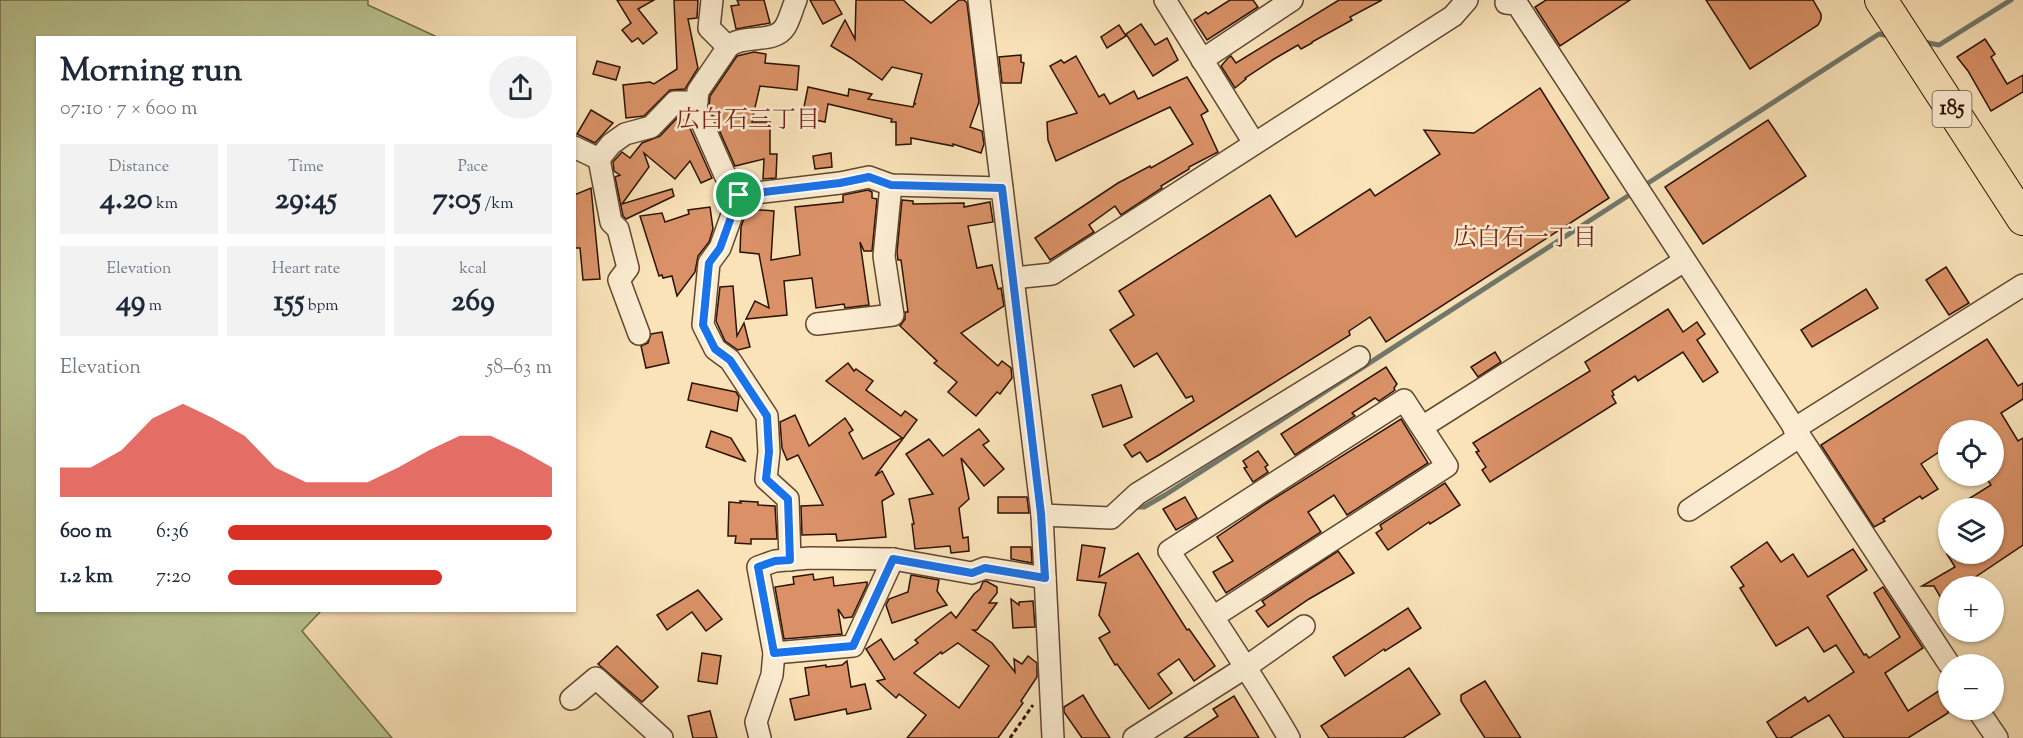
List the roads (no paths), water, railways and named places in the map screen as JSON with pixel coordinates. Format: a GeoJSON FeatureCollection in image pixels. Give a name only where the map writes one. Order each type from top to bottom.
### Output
{"type":"FeatureCollection","features":[{"type":"Feature","properties":{"kind":"highway","name":"185"},"geometry":{"type":"LineString","coordinates":[[1881,0],[2023,219]]}},
{"type":"Feature","properties":{"kind":"street"},"geometry":{"type":"LineString","coordinates":[[712,0],[710,28],[728,47]]}},
{"type":"Feature","properties":{"kind":"street"},"geometry":{"type":"LineString","coordinates":[[739,195],[725,175],[696,109],[698,91],[733,42],[774,35],[784,29],[796,0]]}},
{"type":"Feature","properties":{"kind":"street"},"geometry":{"type":"LineString","coordinates":[[978,0],[1041,514],[1053,738]]}},
{"type":"Feature","properties":{"kind":"street"},"geometry":{"type":"LineString","coordinates":[[1166,0],[1254,143]]}},
{"type":"Feature","properties":{"kind":"street"},"geometry":{"type":"LineString","coordinates":[[1202,60],[1292,0]]}},
{"type":"Feature","properties":{"kind":"street"},"geometry":{"type":"LineString","coordinates":[[1013,278],[1052,274],[1453,16],[1467,0]]}},
{"type":"Feature","properties":{"kind":"street"},"geometry":{"type":"LineString","coordinates":[[1504,1],[1634,194],[1684,261],[1942,654]]}},
{"type":"Feature","properties":{"kind":"street"},"geometry":{"type":"LineString","coordinates":[[598,159],[611,144],[625,134],[651,127],[675,102],[697,102]]}},
{"type":"Feature","properties":{"kind":"street"},"geometry":{"type":"LineString","coordinates":[[576,148],[598,159]]}},
{"type":"Feature","properties":{"kind":"street"},"geometry":{"type":"LineString","coordinates":[[598,159],[611,222],[618,229],[628,268],[619,280],[639,334]]}},
{"type":"Feature","properties":{"kind":"street"},"geometry":{"type":"LineString","coordinates":[[739,195],[840,183],[869,177],[891,185],[1002,188]]}},
{"type":"Feature","properties":{"kind":"street"},"geometry":{"type":"LineString","coordinates":[[817,324],[893,315],[884,256],[891,185]]}},
{"type":"Feature","properties":{"kind":"street"},"geometry":{"type":"LineString","coordinates":[[1634,194],[1645,222]]}},
{"type":"Feature","properties":{"kind":"street"},"geometry":{"type":"LineString","coordinates":[[739,195],[720,248],[709,263],[703,325],[715,349],[730,360],[767,416],[769,452],[766,479],[788,499],[790,560]]}},
{"type":"Feature","properties":{"kind":"street"},"geometry":{"type":"LineString","coordinates":[[1422,427],[1684,261]]}},
{"type":"Feature","properties":{"kind":"street"},"geometry":{"type":"LineString","coordinates":[[1689,510],[1796,433],[2023,285]]}},
{"type":"Feature","properties":{"kind":"street"},"geometry":{"type":"LineString","coordinates":[[1041,514],[1111,518],[1137,494],[1359,357]]}},
{"type":"Feature","properties":{"kind":"street"},"geometry":{"type":"LineString","coordinates":[[1213,617],[1447,466],[1404,400],[1169,551],[1246,667],[1284,736]]}},
{"type":"Feature","properties":{"kind":"street"},"geometry":{"type":"LineString","coordinates":[[760,738],[756,722],[772,675],[774,653],[758,567],[775,561],[810,558],[893,559],[972,573],[985,568],[1045,578]]}},
{"type":"Feature","properties":{"kind":"street"},"geometry":{"type":"LineString","coordinates":[[774,653],[853,646],[893,559]]}},
{"type":"Feature","properties":{"kind":"street"},"geometry":{"type":"LineString","coordinates":[[1134,738],[1246,667],[1304,626]]}},
{"type":"Feature","properties":{"kind":"street"},"geometry":{"type":"LineString","coordinates":[[571,699],[596,678],[662,738]]}},
{"type":"Feature","properties":{"kind":"street"},"geometry":{"type":"LineString","coordinates":[[1985,720],[1997,738]]}},
{"type":"Feature","properties":{"kind":"waterway"},"geometry":{"type":"LineString","coordinates":[[1923,42],[1939,45],[2011,0]]}},
{"type":"Feature","properties":{"kind":"waterway"},"geometry":{"type":"LineString","coordinates":[[1642,187],[1879,34],[1891,36]]}},
{"type":"Feature","properties":{"kind":"waterway"},"geometry":{"type":"LineString","coordinates":[[1135,507],[1144,507],[1165,495],[1634,192]]}},
{"type":"Feature","properties":{"kind":"district","name":"広白石三丁目"},"geometry":{"type":"Point","coordinates":[748,121]}},
{"type":"Feature","properties":{"kind":"district","name":"広白石一丁目"},"geometry":{"type":"Point","coordinates":[1525,239]}}]}
